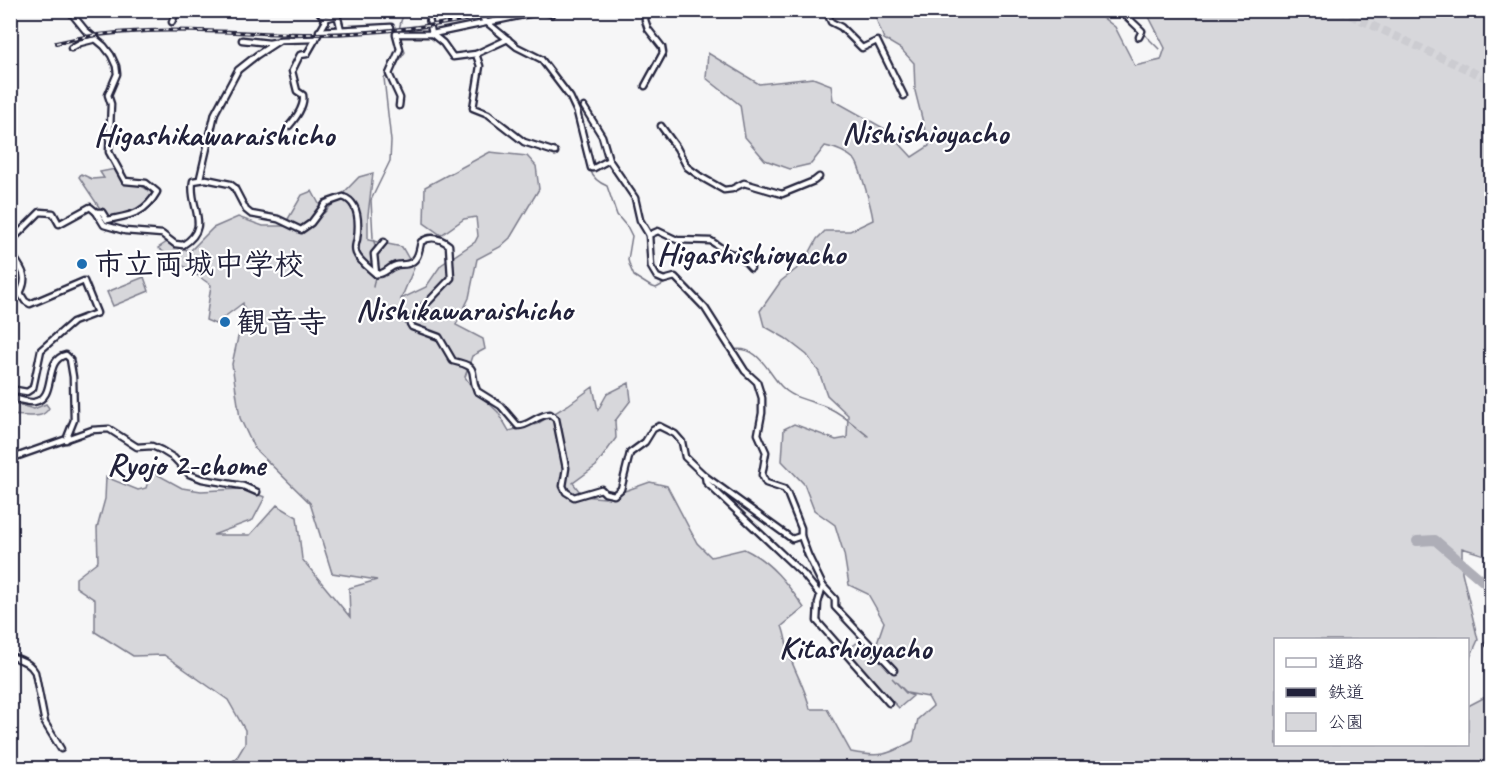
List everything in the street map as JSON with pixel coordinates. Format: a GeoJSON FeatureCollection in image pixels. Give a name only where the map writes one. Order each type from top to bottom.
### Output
{"type":"FeatureCollection","features":[{"type":"Feature","properties":{"kind":"street"},"geometry":{"type":"LineString","coordinates":[[72,10],[77,22],[111,55],[117,74],[108,94],[111,104],[109,152],[125,181],[146,183],[157,192],[149,205],[132,215],[106,220],[102,212],[96,212]]}},
{"type":"Feature","properties":{"kind":"street"},"geometry":{"type":"LineString","coordinates":[[172,22],[177,10]]}},
{"type":"Feature","properties":{"kind":"street"},"geometry":{"type":"LineString","coordinates":[[289,126],[300,111],[305,99],[297,91],[292,71],[300,55],[307,54],[326,21],[318,10]]}},
{"type":"Feature","properties":{"kind":"street"},"geometry":{"type":"LineString","coordinates":[[420,10],[428,13],[432,34],[443,43],[453,57],[476,54],[507,39]]}},
{"type":"Feature","properties":{"kind":"street"},"geometry":{"type":"LineString","coordinates":[[478,11],[488,10]]}},
{"type":"Feature","properties":{"kind":"street"},"geometry":{"type":"LineString","coordinates":[[645,86],[663,53],[663,47],[648,29],[645,20],[646,10]]}},
{"type":"Feature","properties":{"kind":"street"},"geometry":{"type":"LineString","coordinates":[[826,10],[831,22],[841,27],[862,48],[877,41],[882,46],[903,96]]}},
{"type":"Feature","properties":{"kind":"street"},"geometry":{"type":"LineString","coordinates":[[1120,10],[1140,34]]}},
{"type":"Feature","properties":{"kind":"street"},"geometry":{"type":"LineString","coordinates":[[478,11],[517,47],[541,59],[570,97],[577,112],[591,168],[609,160]]}},
{"type":"Feature","properties":{"kind":"street"},"geometry":{"type":"LineString","coordinates":[[399,106],[400,98],[389,74],[400,49],[396,34],[432,34],[543,11],[552,14]]}},
{"type":"Feature","properties":{"kind":"street"},"geometry":{"type":"LineString","coordinates":[[324,19],[335,16],[338,18],[340,30]]}},
{"type":"Feature","properties":{"kind":"street"},"geometry":{"type":"LineString","coordinates":[[319,31],[391,27]]}},
{"type":"Feature","properties":{"kind":"street"},"geometry":{"type":"LineString","coordinates":[[71,48],[96,39]]}},
{"type":"Feature","properties":{"kind":"street"},"geometry":{"type":"LineString","coordinates":[[242,40],[269,43],[280,40],[316,39]]}},
{"type":"Feature","properties":{"kind":"street"},"geometry":{"type":"LineString","coordinates":[[200,178],[215,113],[238,70],[280,40]]}},
{"type":"Feature","properties":{"kind":"street"},"geometry":{"type":"LineString","coordinates":[[476,54],[480,66],[473,108],[488,114],[524,142],[555,152]]}},
{"type":"Feature","properties":{"kind":"street"},"geometry":{"type":"LineString","coordinates":[[584,107],[602,136],[609,160],[635,198],[640,220],[649,235],[651,267],[657,277],[664,280],[675,277],[705,308],[745,371],[757,382],[762,398],[758,434],[765,452],[762,475],[766,483],[784,489],[787,493],[801,528],[801,536],[823,586],[835,599],[835,607],[894,670]]}},
{"type":"Feature","properties":{"kind":"street"},"geometry":{"type":"LineString","coordinates":[[661,126],[687,167],[724,190],[744,183],[782,194],[814,182],[819,177]]}},
{"type":"Feature","properties":{"kind":"street"},"geometry":{"type":"LineString","coordinates":[[10,242],[40,212],[53,213],[59,224],[90,207],[104,225],[126,231],[162,234],[175,244],[183,245],[194,238],[198,226],[192,189],[193,181],[200,178],[230,184],[234,187],[246,210],[251,214],[278,219],[301,230],[311,223],[326,203],[343,197],[347,198],[356,209],[355,248],[357,256],[376,274],[414,261],[419,255],[421,242],[426,238],[434,237],[449,245],[451,278],[432,300],[413,316],[409,322],[410,325],[439,337],[453,361],[469,365],[473,369],[477,391],[501,406],[518,426],[524,426],[540,415],[550,414],[556,418],[566,468],[563,486],[566,492],[574,497],[601,489],[605,493],[614,495],[621,489],[630,453],[645,442],[653,429],[659,426],[675,434],[682,442],[685,457],[705,476],[792,539],[801,536]]}},
{"type":"Feature","properties":{"kind":"street"},"geometry":{"type":"LineString","coordinates":[[649,235],[658,231],[677,240],[711,241],[727,252],[741,257],[751,268]]}},
{"type":"Feature","properties":{"kind":"street"},"geometry":{"type":"LineString","coordinates":[[376,274],[374,254],[384,243]]}},
{"type":"Feature","properties":{"kind":"street"},"geometry":{"type":"LineString","coordinates":[[10,252],[25,274],[24,285],[20,293],[25,301],[30,304],[84,281],[97,313],[73,322],[41,350],[33,388],[27,392],[10,388]]}},
{"type":"Feature","properties":{"kind":"street"},"geometry":{"type":"LineString","coordinates":[[10,397],[34,402],[39,400],[50,384],[52,365],[56,359],[66,355],[70,359],[73,378],[74,420],[66,440]]}},
{"type":"Feature","properties":{"kind":"street"},"geometry":{"type":"LineString","coordinates":[[10,459],[92,430],[109,429],[137,447],[152,446],[161,450],[174,458],[189,474],[202,479],[243,486],[257,492]]}},
{"type":"Feature","properties":{"kind":"street"},"geometry":{"type":"LineString","coordinates":[[705,476],[706,482],[804,575],[820,595]]}},
{"type":"Feature","properties":{"kind":"street"},"geometry":{"type":"LineString","coordinates":[[823,586],[818,603],[817,621],[889,703]]}},
{"type":"Feature","properties":{"kind":"street"},"geometry":{"type":"LineString","coordinates":[[10,656],[31,665],[35,672],[45,723],[61,749]]}},
{"type":"Feature","properties":{"kind":"green space"},"geometry":{"type":"Polygon","coordinates":[[[873,11],[1094,11],[1115,27],[1135,66],[1161,60],[1165,48],[1146,11],[1491,11],[1491,557],[1462,548],[1462,572],[1478,640],[1469,660],[1469,638],[1274,638],[1274,746],[1469,746],[1469,705],[1491,694],[1491,768],[216,768],[236,759],[245,744],[245,730],[228,700],[164,655],[133,656],[95,632],[95,600],[76,587],[76,578],[98,561],[97,528],[105,499],[106,477],[138,490],[146,488],[151,471],[182,488],[201,491],[240,489],[265,497],[253,520],[213,535],[250,535],[277,505],[297,517],[302,559],[350,617],[349,588],[377,580],[332,573],[310,503],[254,448],[240,418],[232,364],[238,337],[246,323],[243,303],[215,324],[206,320],[211,285],[158,248],[167,242],[190,251],[213,228],[238,217],[263,226],[284,226],[302,195],[312,191],[324,213],[359,177],[373,173],[368,215],[368,240],[402,247],[414,268],[401,299],[426,287],[441,265],[475,242],[478,236],[476,217],[464,219],[441,235],[424,223],[425,187],[490,152],[527,156],[536,166],[539,189],[510,238],[500,247],[477,259],[469,298],[456,325],[483,339],[485,349],[472,356],[465,377],[471,386],[498,412],[509,431],[537,424],[593,387],[598,410],[607,394],[629,383],[631,400],[615,421],[616,438],[596,466],[573,483],[583,496],[605,498],[650,482],[667,486],[697,543],[711,557],[744,549],[770,567],[798,599],[804,608],[782,626],[789,654],[810,709],[827,709],[851,752],[870,755],[884,754],[913,741],[918,719],[933,706],[928,697],[907,693],[892,678],[906,693],[913,696],[899,708],[845,652],[863,638],[873,649],[872,657],[884,622],[868,594],[849,585],[844,554],[835,525],[814,510],[804,484],[782,461],[784,429],[794,424],[836,440],[847,438],[848,415],[827,395],[819,372],[807,355],[764,326],[760,311],[781,281],[804,263],[817,239],[825,231],[850,231],[873,220],[863,179],[855,160],[840,151],[825,146],[811,164],[790,169],[765,160],[745,137],[740,105],[706,78],[708,53],[759,84],[813,78],[831,85],[833,100],[887,130],[912,157],[929,146],[915,91],[914,63],[901,49],[884,39],[873,11]]]}},
{"type":"Feature","properties":{"kind":"green space"},"geometry":{"type":"Polygon","coordinates":[[[115,169],[124,184],[140,185],[152,193],[147,207],[132,214],[107,219],[79,177],[81,174],[92,179],[104,178],[100,172],[115,169]]]}},
{"type":"Feature","properties":{"kind":"green space"},"geometry":{"type":"Polygon","coordinates":[[[144,277],[149,291],[113,306],[107,292],[144,277]]]}},
{"type":"Feature","properties":{"kind":"green space"},"geometry":{"type":"Polygon","coordinates":[[[46,404],[49,408],[42,415],[11,416],[11,405],[34,409],[46,404]]]}},
{"type":"Feature","properties":{"kind":"waterway"},"geometry":{"type":"LineString","coordinates":[[393,70],[405,52],[400,31],[406,10]]}},
{"type":"Feature","properties":{"kind":"waterway"},"geometry":{"type":"LineString","coordinates":[[1117,10],[1121,14]]}},
{"type":"Feature","properties":{"kind":"waterway"},"geometry":{"type":"LineString","coordinates":[[1143,33],[1159,49]]}},
{"type":"Feature","properties":{"kind":"waterway"},"geometry":{"type":"LineString","coordinates":[[376,249],[373,238],[371,200],[390,161],[391,141],[384,78],[388,76]]}},
{"type":"Feature","properties":{"kind":"waterway"},"geometry":{"type":"LineString","coordinates":[[585,132],[587,142]]}},
{"type":"Feature","properties":{"kind":"waterway"},"geometry":{"type":"LineString","coordinates":[[591,171],[597,180],[607,186],[617,215],[632,236],[628,260],[634,276],[656,288],[671,280]]}},
{"type":"Feature","properties":{"kind":"waterway"},"geometry":{"type":"LineString","coordinates":[[373,287],[375,277]]}},
{"type":"Feature","properties":{"kind":"waterway"},"geometry":{"type":"LineString","coordinates":[[674,280],[703,310],[727,347]]}},
{"type":"Feature","properties":{"kind":"waterway"},"geometry":{"type":"LineString","coordinates":[[732,350],[749,351],[761,360],[786,391],[836,412],[868,436]]}},
{"type":"Feature","properties":{"kind":"waterway"},"geometry":{"type":"LineString","coordinates":[[1417,541],[1435,540],[1492,589]]}},
{"type":"Feature","properties":{"kind":"tunnel"},"geometry":{"type":"LineString","coordinates":[[1339,10],[1492,81]]}},
{"type":"Feature","properties":{"kind":"railway"},"geometry":{"type":"LineString","coordinates":[[56,43],[120,32],[186,31],[284,34],[366,32],[442,24],[516,10]]}},
{"type":"Feature","properties":{"kind":"place","name":"市立両城中学校"},"geometry":{"type":"Point","coordinates":[82,264]}},
{"type":"Feature","properties":{"kind":"place","name":"観音寺"},"geometry":{"type":"Point","coordinates":[225,322]}},
{"type":"Feature","properties":{"kind":"district","name":"Nishishioyacho"},"geometry":{"type":"Point","coordinates":[925,132]}},
{"type":"Feature","properties":{"kind":"district","name":"Higashikawaraishicho"},"geometry":{"type":"Point","coordinates":[214,134]}},
{"type":"Feature","properties":{"kind":"district","name":"Higashishioyacho"},"geometry":{"type":"Point","coordinates":[751,253]}},
{"type":"Feature","properties":{"kind":"district","name":"Nishikawaraishicho"},"geometry":{"type":"Point","coordinates":[464,309]}},
{"type":"Feature","properties":{"kind":"district","name":"Ryojo 2-chome"},"geometry":{"type":"Point","coordinates":[186,464]}},
{"type":"Feature","properties":{"kind":"district","name":"Kitashioyacho"},"geometry":{"type":"Point","coordinates":[855,647]}}]}
